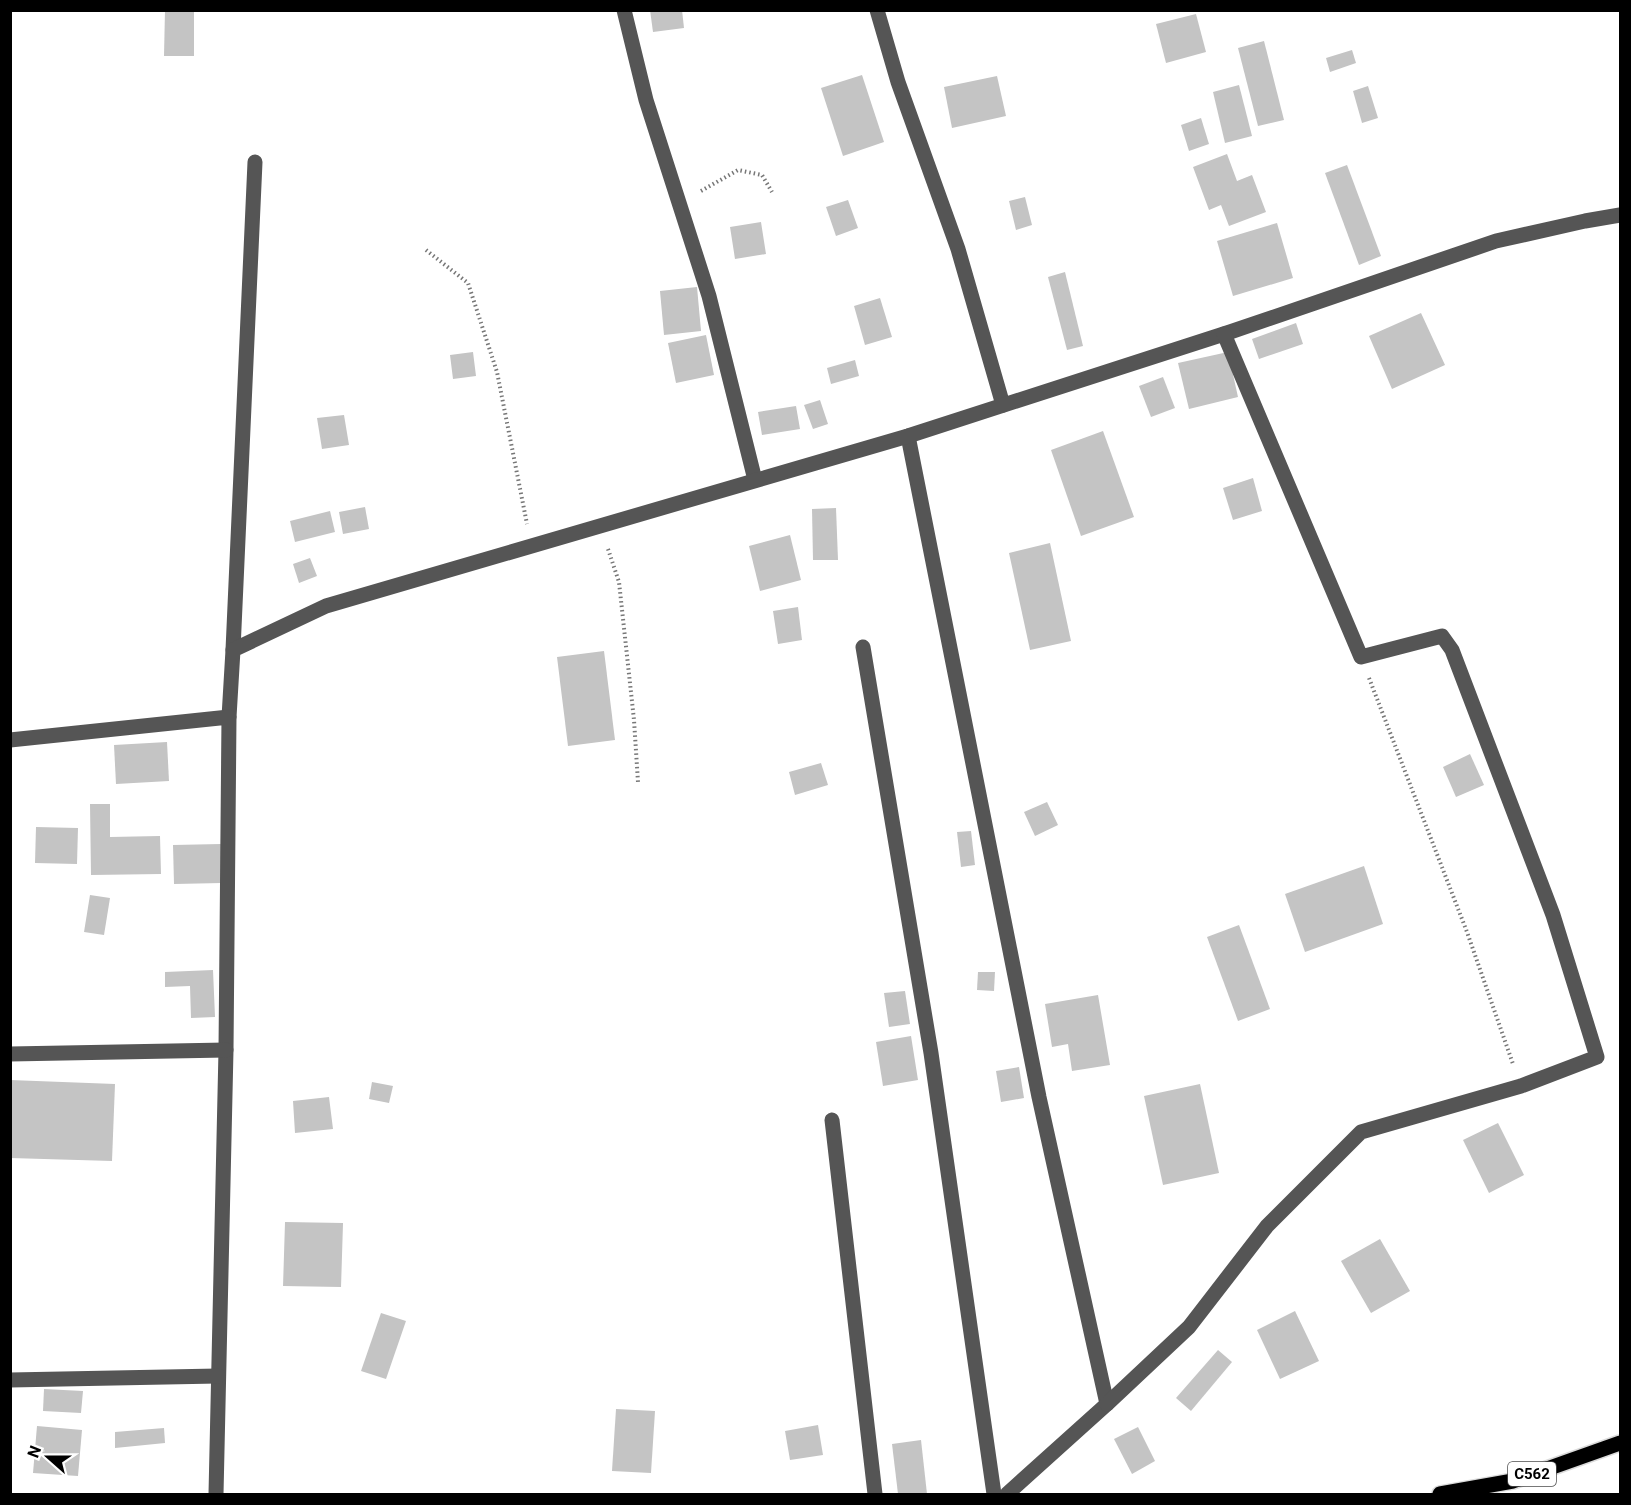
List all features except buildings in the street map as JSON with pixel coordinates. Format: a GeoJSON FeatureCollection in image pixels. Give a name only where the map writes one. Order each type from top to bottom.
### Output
{"type":"FeatureCollection","features":[{"type":"Feature","properties":{"kind":"main road","name":"C562"},"geometry":{"type":"LineString","coordinates":[[1440,1494],[1513,1480],[1620,1443]]}},
{"type":"Feature","properties":{"kind":"street"},"geometry":{"type":"LineString","coordinates":[[624,10],[646,100],[709,296],[754,480]]}},
{"type":"Feature","properties":{"kind":"street"},"geometry":{"type":"LineString","coordinates":[[877,10],[898,82],[958,249],[1003,405]]}},
{"type":"Feature","properties":{"kind":"street"},"geometry":{"type":"LineString","coordinates":[[216,1494],[226,1050],[229,717],[255,162]]}},
{"type":"Feature","properties":{"kind":"street"},"geometry":{"type":"LineString","coordinates":[[233,650],[326,606],[908,436],[1224,334],[1496,241],[1620,215]]}},
{"type":"Feature","properties":{"kind":"street"},"geometry":{"type":"LineString","coordinates":[[1006,1494],[1189,1327],[1267,1226],[1361,1132],[1521,1086],[1597,1057],[1553,915],[1452,650],[1442,636],[1361,657],[1224,334]]}},
{"type":"Feature","properties":{"kind":"street"},"geometry":{"type":"LineString","coordinates":[[908,436],[1037,1086],[1107,1404]]}},
{"type":"Feature","properties":{"kind":"street"},"geometry":{"type":"LineString","coordinates":[[863,647],[931,1053],[994,1494]]}},
{"type":"Feature","properties":{"kind":"street"},"geometry":{"type":"LineString","coordinates":[[10,740],[229,717]]}},
{"type":"Feature","properties":{"kind":"street"},"geometry":{"type":"LineString","coordinates":[[10,1054],[226,1050]]}},
{"type":"Feature","properties":{"kind":"street"},"geometry":{"type":"LineString","coordinates":[[832,1120],[875,1494]]}},
{"type":"Feature","properties":{"kind":"street"},"geometry":{"type":"LineString","coordinates":[[10,1380],[218,1376]]}},
{"type":"Feature","properties":{"kind":"path"},"geometry":{"type":"LineString","coordinates":[[686,225],[700,192],[738,170],[762,175],[772,192]]}},
{"type":"Feature","properties":{"kind":"path"},"geometry":{"type":"LineString","coordinates":[[426,250],[468,283],[497,372],[528,525]]}},
{"type":"Feature","properties":{"kind":"path"},"geometry":{"type":"LineString","coordinates":[[606,544],[619,582],[634,720],[638,782]]}},
{"type":"Feature","properties":{"kind":"path"},"geometry":{"type":"LineString","coordinates":[[1361,657],[1467,932],[1521,1086]]}}]}
